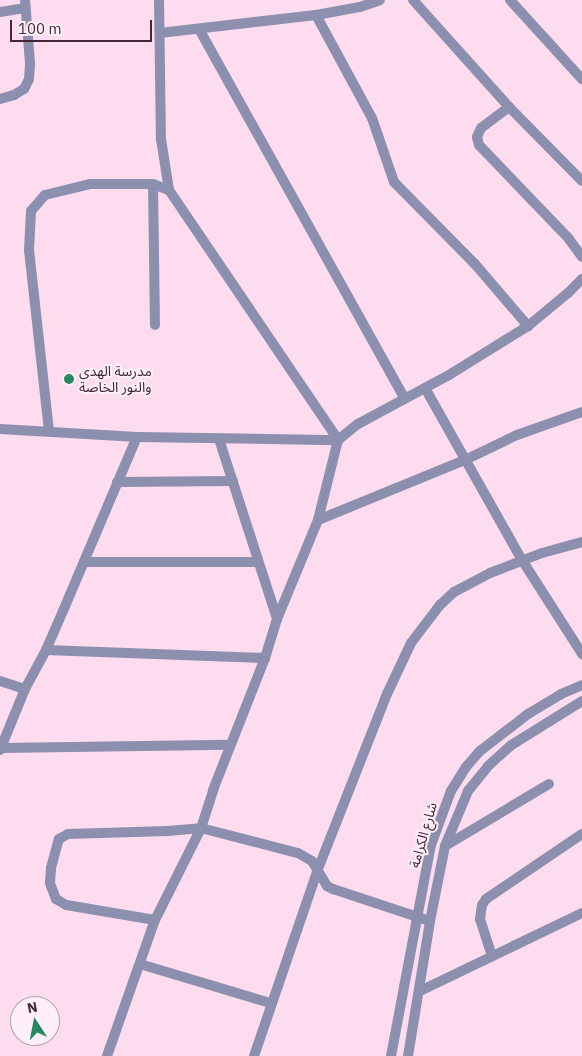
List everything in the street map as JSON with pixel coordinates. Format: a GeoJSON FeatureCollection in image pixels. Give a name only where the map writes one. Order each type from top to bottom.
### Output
{"type":"FeatureCollection","features":[{"type":"Feature","properties":{"kind":"street"},"geometry":{"type":"LineString","coordinates":[[159,0],[161,140],[169,190],[338,440]]}},
{"type":"Feature","properties":{"kind":"street"},"geometry":{"type":"LineString","coordinates":[[160,33],[316,15],[380,0]]}},
{"type":"Feature","properties":{"kind":"street"},"geometry":{"type":"LineString","coordinates":[[412,0],[509,108],[582,181]]}},
{"type":"Feature","properties":{"kind":"street"},"geometry":{"type":"LineString","coordinates":[[510,0],[582,79]]}},
{"type":"Feature","properties":{"kind":"street"},"geometry":{"type":"LineString","coordinates":[[0,12],[26,4],[30,63],[29,79],[24,89],[14,95],[0,99]]}},
{"type":"Feature","properties":{"kind":"street"},"geometry":{"type":"LineString","coordinates":[[316,15],[372,118],[394,182],[475,264],[528,326]]}},
{"type":"Feature","properties":{"kind":"street"},"geometry":{"type":"LineString","coordinates":[[199,29],[404,398]]}},
{"type":"Feature","properties":{"kind":"street"},"geometry":{"type":"LineString","coordinates":[[509,108],[481,128],[477,138],[479,144],[569,238],[582,257]]}},
{"type":"Feature","properties":{"kind":"street"},"geometry":{"type":"LineString","coordinates":[[49,431],[29,250],[31,211],[45,195],[90,184],[153,184],[169,190]]}},
{"type":"Feature","properties":{"kind":"street"},"geometry":{"type":"LineString","coordinates":[[153,184],[155,325]]}},
{"type":"Feature","properties":{"kind":"street"},"geometry":{"type":"LineString","coordinates":[[107,1056],[155,920],[202,828],[230,745],[277,619],[318,520],[338,440],[358,424],[488,353],[528,326],[582,279]]}},
{"type":"Feature","properties":{"kind":"street"},"geometry":{"type":"LineString","coordinates":[[425,388],[522,560],[582,654]]}},
{"type":"Feature","properties":{"kind":"street"},"geometry":{"type":"LineString","coordinates":[[318,520],[466,460],[516,435],[582,412]]}},
{"type":"Feature","properties":{"kind":"street"},"geometry":{"type":"LineString","coordinates":[[0,429],[137,437],[338,440]]}},
{"type":"Feature","properties":{"kind":"street"},"geometry":{"type":"LineString","coordinates":[[137,437],[46,650],[25,689],[0,749],[230,745]]}},
{"type":"Feature","properties":{"kind":"street"},"geometry":{"type":"LineString","coordinates":[[219,438],[277,619]]}},
{"type":"Feature","properties":{"kind":"street"},"geometry":{"type":"LineString","coordinates":[[117,482],[233,481]]}},
{"type":"Feature","properties":{"kind":"street"},"geometry":{"type":"LineString","coordinates":[[254,1056],[270,1003],[318,869],[387,694],[411,643],[440,605],[454,592],[490,573],[522,560],[582,542]]}},
{"type":"Feature","properties":{"kind":"street"},"geometry":{"type":"LineString","coordinates":[[84,562],[258,562]]}},
{"type":"Feature","properties":{"kind":"street"},"geometry":{"type":"LineString","coordinates":[[46,650],[264,658]]}},
{"type":"Feature","properties":{"kind":"street"},"geometry":{"type":"LineString","coordinates":[[0,681],[25,689]]}},
{"type":"Feature","properties":{"kind":"street","name":"شارع الكرامة"},"geometry":{"type":"LineString","coordinates":[[392,1056],[431,845],[451,791],[466,767],[480,751],[528,714],[561,694],[582,685]]}},
{"type":"Feature","properties":{"kind":"street","name":"شارع الكرامة"},"geometry":{"type":"LineString","coordinates":[[408,1056],[430,921],[445,846],[468,791],[488,766],[510,746],[582,701]]}},
{"type":"Feature","properties":{"kind":"street"},"geometry":{"type":"LineString","coordinates":[[445,846],[549,784]]}},
{"type":"Feature","properties":{"kind":"street"},"geometry":{"type":"LineString","coordinates":[[155,920],[66,905],[56,899],[50,883],[51,868],[59,839],[68,834],[202,828],[298,852],[312,861],[327,886],[430,921]]}},
{"type":"Feature","properties":{"kind":"street"},"geometry":{"type":"LineString","coordinates":[[492,956],[480,919],[482,905],[486,899],[582,834]]}},
{"type":"Feature","properties":{"kind":"street"},"geometry":{"type":"LineString","coordinates":[[420,991],[582,913]]}},
{"type":"Feature","properties":{"kind":"street"},"geometry":{"type":"LineString","coordinates":[[140,964],[270,1003]]}},
{"type":"Feature","properties":{"kind":"place","name":"مدرسة الهدى والنور الخاصة"},"geometry":{"type":"Point","coordinates":[69,379]}}]}
